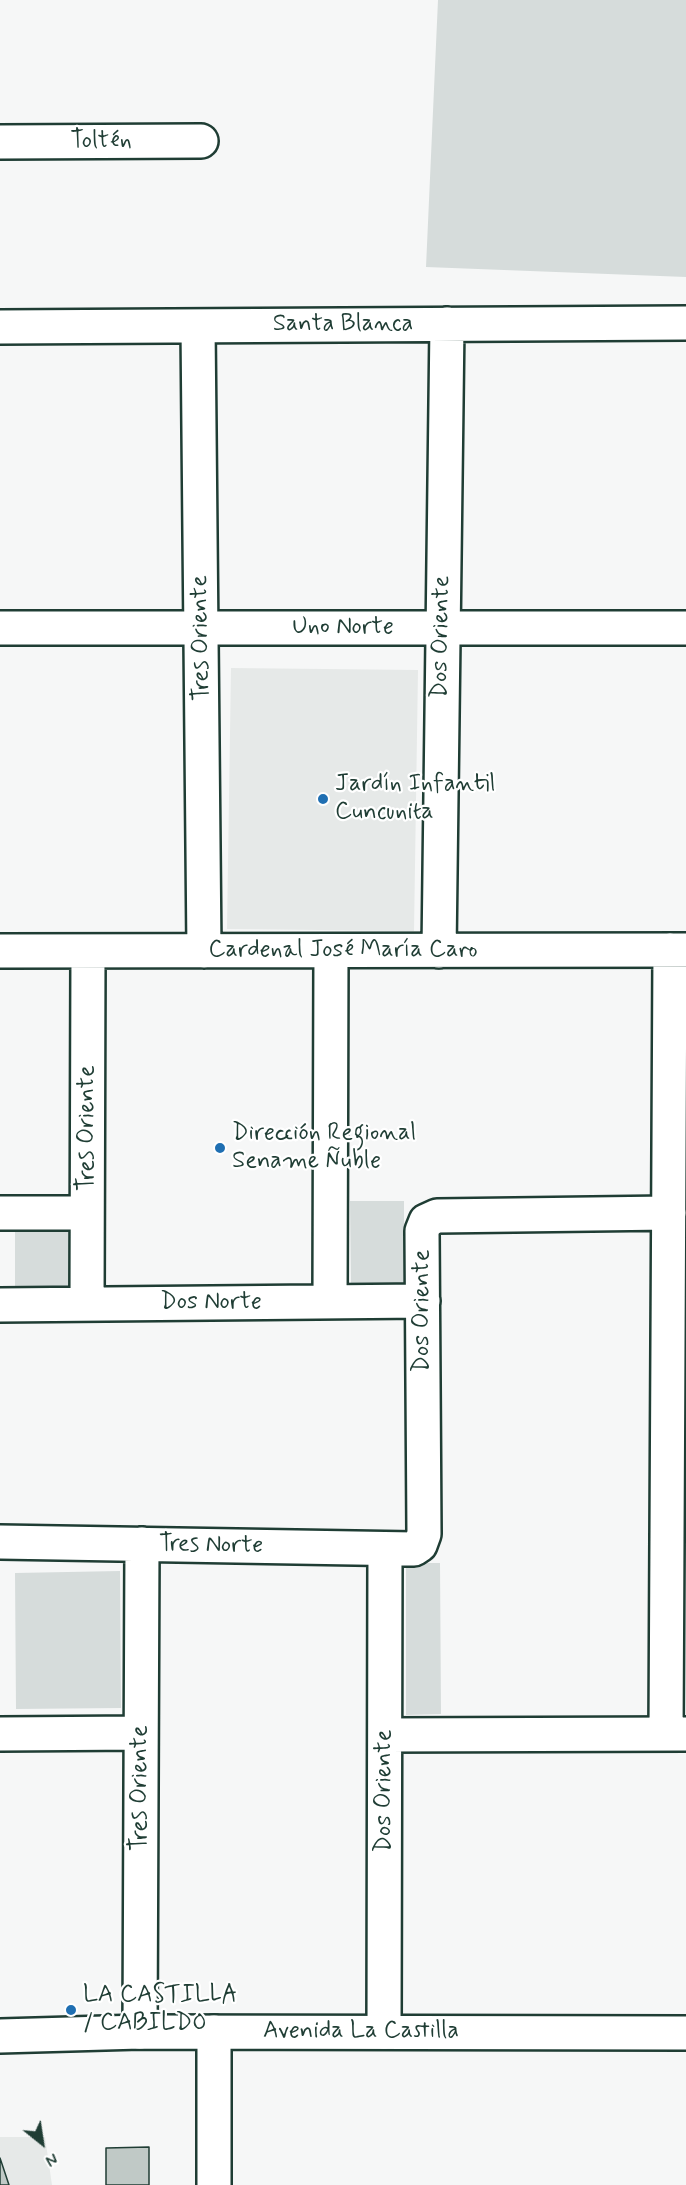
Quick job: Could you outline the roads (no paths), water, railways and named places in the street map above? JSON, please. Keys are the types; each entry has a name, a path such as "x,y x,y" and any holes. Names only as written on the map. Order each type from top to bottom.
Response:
{"street":[{"name":"Toltén","path":"0,142 201,141"},
{"name":"Santa Blanca","path":"0,327 686,323"},
{"name":"Dos Oriente","path":"439,951 441,628 447,324"},
{"name":"Tres Oriente","path":"198,326 203,628 204,951"},
{"name":"Uno Norte","path":"0,628 686,628"},
{"name":"Cardenal José María Caro","path":"0,951 678,950"},
{"path":"385,1735 676,1734 677,1403 669,1213 678,950"},
{"name":"Tres Oriente","path":"87,1304 88,951"},
{"path":"330,1302 331,951"},
{"path":"0,1213 87,1213"},
{"name":"Dos Oriente","path":"420,1545 424,1534 422,1231 426,1221 437,1216 669,1213"},
{"name":"Dos Norte","path":"0,1305 423,1301"},
{"name":"Tres Norte","path":"0,1542 408,1550 420,1545"},
{"name":"Tres Oriente","path":"140,2032 142,1545"},
{"name":"Dos Oriente","path":"384,2032 385,1549"},
{"path":"0,1734 141,1733"},
{"name":"Avenida La Castilla","path":"0,2036 140,2032 686,2032"},
{"path":"214,2032 214,2185"}],"place":[{"name":"Jardín Infantil Cuncunita","path":"323,799"},
{"name":"Dirección Regional Sename Ñuble","path":"220,1148"},
{"name":"LA CASTILLA / CABILDO","path":"71,2010"}]}
